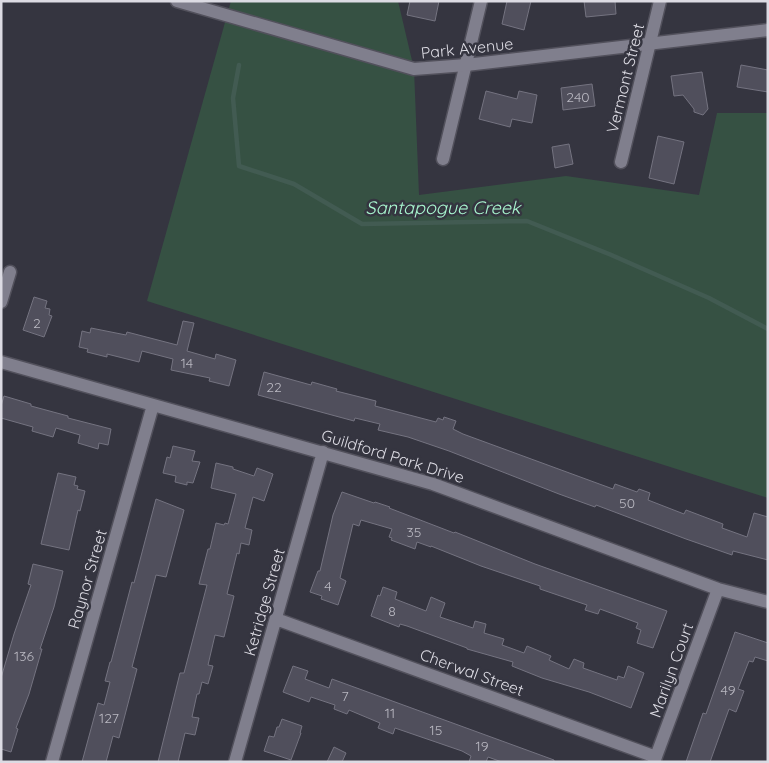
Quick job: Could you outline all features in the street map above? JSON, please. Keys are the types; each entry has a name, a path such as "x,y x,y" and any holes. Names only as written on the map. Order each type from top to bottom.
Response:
{"street":[{"name":"Park Avenue","path":"177,1 414,69 466,65 768,30"},
{"path":"442,159 481,1"},
{"name":"Vermont Street","path":"621,162 660,1"},
{"path":"1,302 10,272"},
{"name":"Guildford Park Drive","path":"1,362 433,484 718,589 768,602"},
{"name":"Raynor Street","path":"52,762 152,405"},
{"name":"Ketridge Street","path":"235,762 323,452"},
{"name":"Marilyn Court","path":"655,759 718,589"},
{"name":"Cherwal Street","path":"276,619 655,759"}],"green space":[{"path":"231,1 398,1 414,69 419,195 566,176 699,195 717,113 768,113 768,498 147,301"}],"building":[{"path":"410,1 439,1 435,21 407,15"},
{"path":"507,1 531,1 524,30 502,24"},
{"path":"584,1 615,1 616,14 586,17"},
{"path":"741,65 768,70 768,92 737,87"},
{"path":"702,72 708,109 703,115 694,112 694,109 683,95 674,96 671,76"},
{"path":"592,84 595,106 563,110 561,88"},
{"path":"486,91 517,99 519,91 537,95 532,123 512,119 510,127 479,119"},
{"path":"658,136 684,142 674,184 649,178"},
{"path":"569,144 573,164 555,168 552,147"},
{"path":"34,297 47,301 45,308 50,309 49,315 52,316 44,337 23,330"},
{"path":"183,321 194,323 187,351 215,359 216,354 236,360 229,386 209,381 210,378 171,370 173,359 142,351 139,362 107,354 107,357 87,352 88,349 79,347 82,331 90,333 91,328 126,335 127,332 177,345"},
{"path":"264,372 311,385 312,382 337,389 336,391 376,401 375,406 436,422 438,418 443,420 444,417 456,421 453,429 463,434 613,489 615,484 637,492 639,489 650,493 648,500 684,514 686,510 723,524 722,528 747,537 754,513 768,517 768,560 733,551 732,555 686,539 596,505 595,507 559,494 449,451 408,437 378,430 380,424 355,418 354,421 258,395"},
{"path":"4,396 68,416 68,418 111,429 108,445 99,443 98,449 78,443 80,435 56,428 53,437 32,431 33,427 1,418 1,406"},
{"path":"173,446 195,451 192,461 200,462 193,483 187,482 187,485 175,482 176,476 163,473 167,457 170,458"},
{"path":"216,463 233,467 233,469 254,476 257,468 273,474 264,501 253,497 245,528 252,530 249,545 241,543 239,554 237,553 227,594 234,596 224,637 215,635 208,665 213,666 208,684 202,682 199,694 197,694 192,717 199,718 195,735 185,733 178,762 158,762 180,673 184,673 207,585 199,584 208,549 210,549 216,523 228,524 236,494 211,488"},
{"path":"58,473 76,477 74,485 78,486 77,489 85,491 80,511 78,510 69,550 41,544"},
{"path":"342,492 390,507 535,564 667,611 653,648 637,643 641,630 636,628 638,623 600,609 598,614 585,610 587,605 540,589 540,586 481,566 431,546 417,542 415,549 391,540 392,538 389,537 392,529 361,520 359,526 353,524 340,578 346,581 338,605 321,599 322,596 310,592 318,571 320,571 333,515"},
{"path":"156,499 184,510 166,577 156,575 132,667 137,669 119,738 113,736 106,762 82,762 98,703 104,705 110,682 105,681"},
{"path":"33,564 63,571 29,694 16,728 18,729 11,752 1,749 1,678 31,585 28,584"},
{"path":"383,587 397,592 395,599 426,611 431,597 445,603 440,617 473,628 475,621 486,624 484,633 504,639 502,645 524,653 527,646 551,656 549,660 569,669 574,659 584,663 583,668 617,680 618,676 624,678 628,666 644,673 631,708 589,692 542,678 512,666 513,662 467,649 407,626 400,624 399,627 371,616 378,595 380,596"},
{"path":"735,632 768,643 768,661 755,657 753,662 749,661 738,689 744,691 736,712 729,709 710,762 686,762 703,713 706,714"},
{"path":"293,666 308,671 305,679 329,688 332,679 554,760 554,762 502,762 488,757 486,762 469,762 471,756 462,751 395,728 393,734 378,728 380,723 349,710 347,714 334,709 335,705 311,697 309,702 283,692"},
{"path":"282,719 302,726 291,760 264,751 269,736 274,737"},
{"path":"334,747 346,753 342,762 327,762"}],"waterway":[{"name":"Santapogue Creek","path":"239,65 233,98 239,166 294,184 362,224 527,221 609,254 709,298 768,329"}]}
